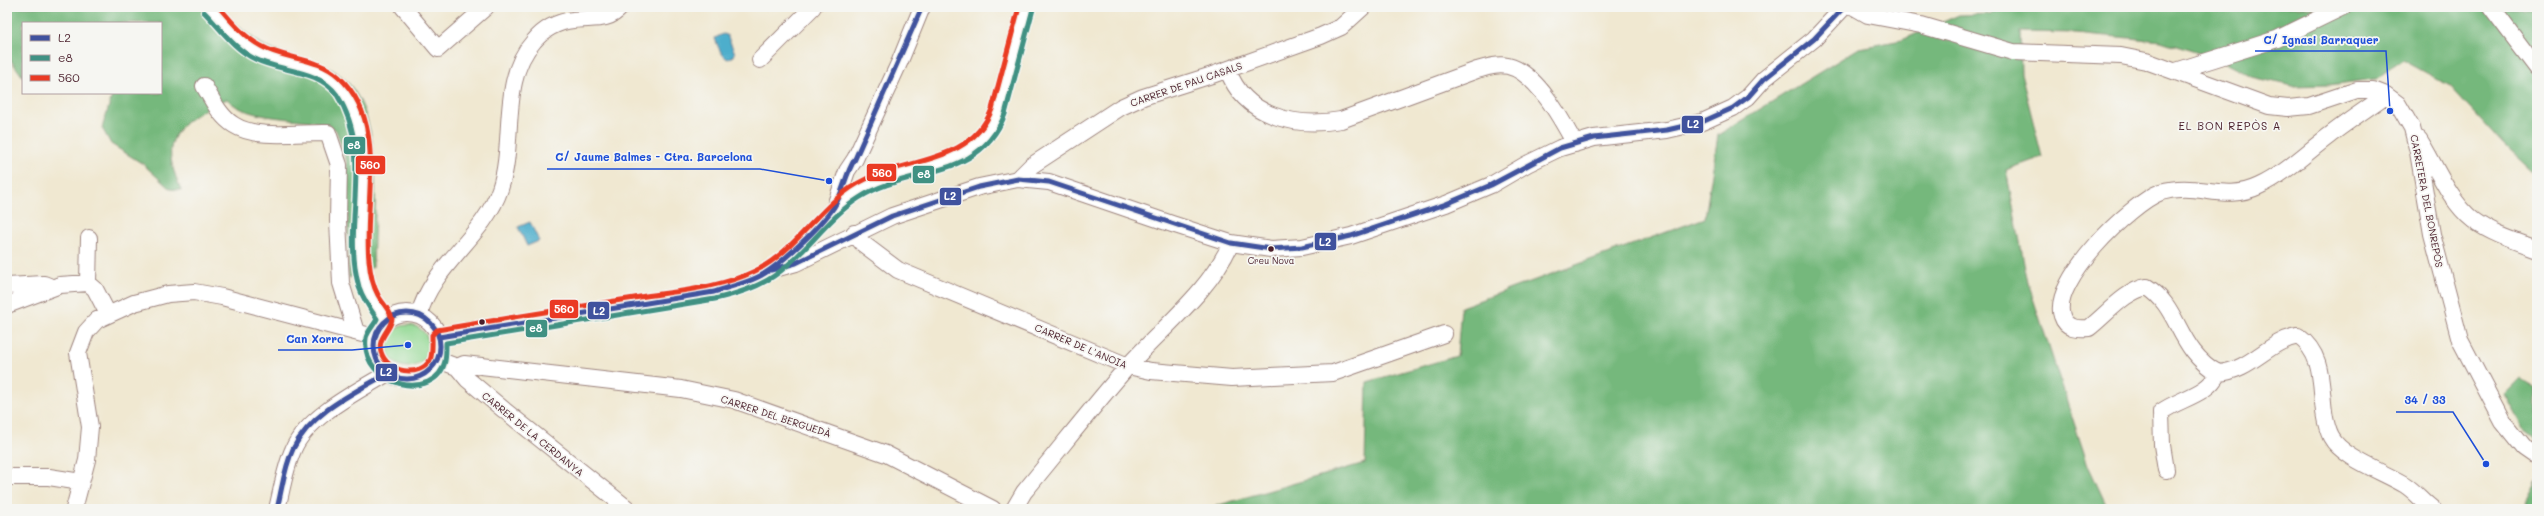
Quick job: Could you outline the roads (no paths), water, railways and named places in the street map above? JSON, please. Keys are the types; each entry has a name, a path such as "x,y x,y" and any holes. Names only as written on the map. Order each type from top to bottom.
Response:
{"street":[{"path":"209,7 257,52 305,67 330,78 351,104 359,124 365,160 362,254 366,285 385,319"},
{"path":"403,7 438,49 486,7"},
{"path":"419,315 428,290 486,214 500,189 508,144 514,78 519,61 542,32 551,26 573,20 605,18 621,7"},
{"path":"760,60 813,7"},
{"path":"835,206 847,170 855,160 922,7"},
{"path":"771,270 835,206 872,183 948,163 966,152 981,139 992,125 1001,100 1026,7"},
{"name":"CARRER DE PAU CASALS","path":"1018,179 1031,166 1122,107 1143,97 1228,70 1321,36 1341,27 1363,7"},
{"path":"438,336 714,292 750,281 771,270 796,263 854,233 938,199 1002,181 1018,179 1049,182 1114,206 1231,242 1272,249 1287,249 1384,226 1491,185 1526,164 1594,138 1674,128 1702,122 1733,108 1748,97 1764,79 1814,39 1844,7"},
{"name":"CARRETERA DEL BONREPÒS","path":"1854,7 1868,15 1921,24 2013,52 2120,56 2176,71 2269,106 2288,108 2309,106 2357,90 2373,90 2386,95 2398,104 2412,128 2432,234 2460,340 2503,422 2524,448 2537,457"},
{"path":"2176,71 2277,39 2344,7"},
{"path":"2491,7 2537,68"},
{"path":"1228,70 1238,91 1247,102 1264,111 1294,121 1326,123 1341,120 1478,70 1496,65 1507,66 1527,75 1562,120 1575,144"},
{"path":"204,86 218,109 233,125 254,134 328,133 339,165 338,221 341,283 356,332"},
{"path":"2386,95 2282,172 2260,186 2232,195 2180,188 2161,192 2139,204 2119,221 2088,254 2062,296 2060,311 2064,321 2070,327 2089,328 2129,295 2140,288 2147,287 2162,299 2198,359 2218,373 2244,367 2284,338 2298,336 2309,344 2315,355 2320,370 2325,421 2332,439 2364,464 2407,486 2433,509"},
{"path":"2412,128 2462,208 2473,219 2510,239 2537,249"},
{"path":"855,160 861,176 872,183"},
{"name":"CARRER DE L'ANOIA","path":"854,233 862,244 898,270 1128,366 1151,371 1232,378 1333,373 1444,334"},
{"path":"88,283 89,238"},
{"path":"1014,509 1024,492 1128,366 1209,280 1226,256 1231,242"},
{"path":"7,305 60,285 88,283 95,289 108,314"},
{"path":"7,286 44,284 53,288"},
{"path":"74,509 87,460 90,427 78,353 90,327 108,314 134,303 168,294 194,292 222,296 374,337"},
{"path":"401,312 419,315 428,320 438,336 440,349 438,360 425,375 416,378 405,379 388,373 376,358 374,337 378,327 385,319 401,312"},
{"name":"CARRER DE LA CERDANYA","path":"438,360 466,371 569,463 628,509"},
{"name":"CARRER DEL BERGUEDÀ","path":"466,371 682,389 734,400 886,454 993,509"},
{"path":"277,509 286,471 299,439 327,412 388,373"},
{"path":"2166,470 2162,445 2161,412 2205,388 2215,381 2218,373"},
{"path":"7,478 49,477 81,482"}],"water":[{"path":"723,34 727,35 735,53 734,56 728,59 718,47 715,38"},
{"path":"530,222 539,241 527,246 518,227"}],"place":[{"name":"C/ Ignasi Barraquer","path":"2390,111"},
{"name":"C/ Jaume Balmes - Ctra. Barcelona","path":"829,181"},
{"name":"Creu Nova","path":"1271,249"},
{"name":"Can Xorra","path":"408,345"},
{"name":"34 / 33","path":"2486,464"}],"district":[{"name":"EL BON REPÒS A","path":"2230,126"}]}
